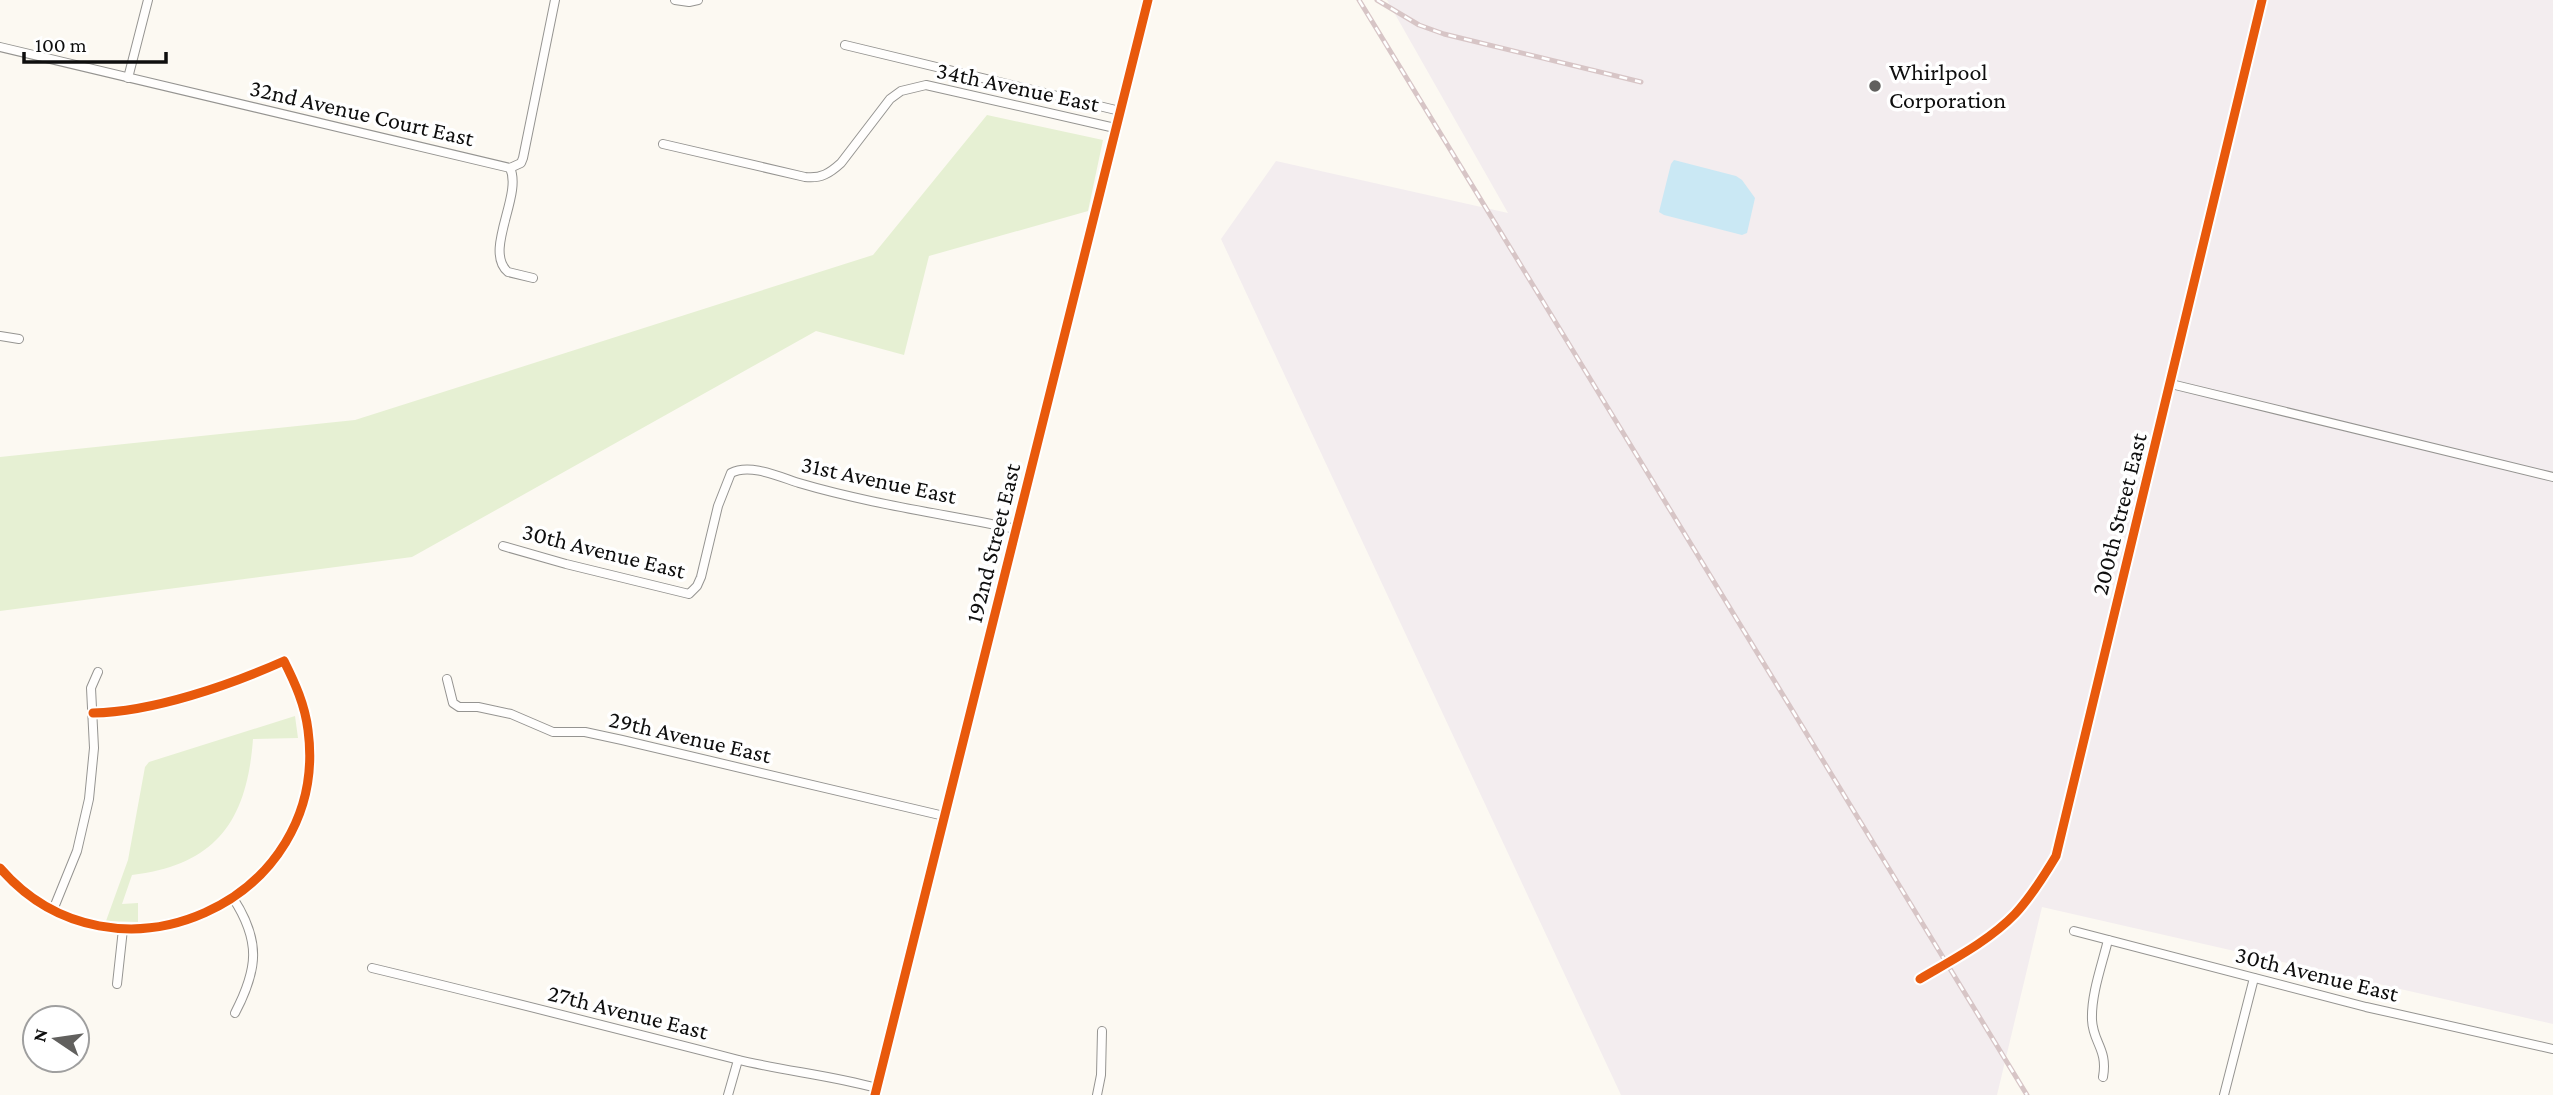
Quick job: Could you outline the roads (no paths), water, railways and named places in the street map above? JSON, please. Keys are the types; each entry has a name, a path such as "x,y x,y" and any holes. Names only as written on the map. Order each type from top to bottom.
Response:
{"street":[{"path":"128,78 148,0"},
{"path":"533,278 508,272 502,262 502,237 513,180 510,168 521,163 523,158 555,0"},
{"path":"675,0 698,0"},
{"name":"192nd Street East","path":"875,1092 1148,0"},
{"name":"200th Street East","path":"1920,979 1975,945 2014,915 2038,886 2056,856 2262,0"},
{"path":"845,44 1120,111"},
{"name":"32nd Avenue Court East","path":"0,47 510,168"},
{"name":"34th Avenue East","path":"663,144 805,177 820,177 832,172 841,163 890,99 907,88 926,85 1115,128"},
{"path":"0,337 19,339"},
{"path":"2171,384 2553,477"},
{"name":"31st Avenue East","path":"734,470 750,470 833,493 1016,529"},
{"name":"30th Avenue East","path":"503,546 579,568 689,594 701,577 723,488 734,470"},
{"path":"0,868 3,879 53,910 91,924 123,929 150,929 178,924 209,912 233,898 260,876 283,847 304,796 310,756 301,699 284,661 155,705 133,710 93,713"},
{"path":"53,910 65,885 84,824 92,772 91,688 98,672"},
{"name":"29th Avenue East","path":"447,679 453,703 459,707 478,707 511,714 552,732 585,732 622,740 944,817"},
{"path":"233,898 248,925 254,951 251,978 235,1013"},
{"path":"117,984 123,929"},
{"name":"30th Avenue East","path":"2074,931 2366,1007 2553,1049"},
{"path":"2103,1077 2105,1055 2092,1021 2093,1004 2108,940"},
{"name":"27th Avenue East","path":"372,968 738,1060 804,1074 837,1077 875,1092"},
{"path":"2224,1095 2253,978"},
{"path":"1097,1095 1101,1075 1102,1031"},
{"path":"728,1095 738,1060"}],"water":[{"path":"1674,160 1736,176 1742,180 1755,198 1747,233 1742,235 1659,212"}],"railway":[{"path":"1359,0 2027,1095"},
{"path":"1377,0 1419,25 1444,34 1641,82"}],"place":[{"name":"Whirlpool Corporation","path":"1875,86"}]}
